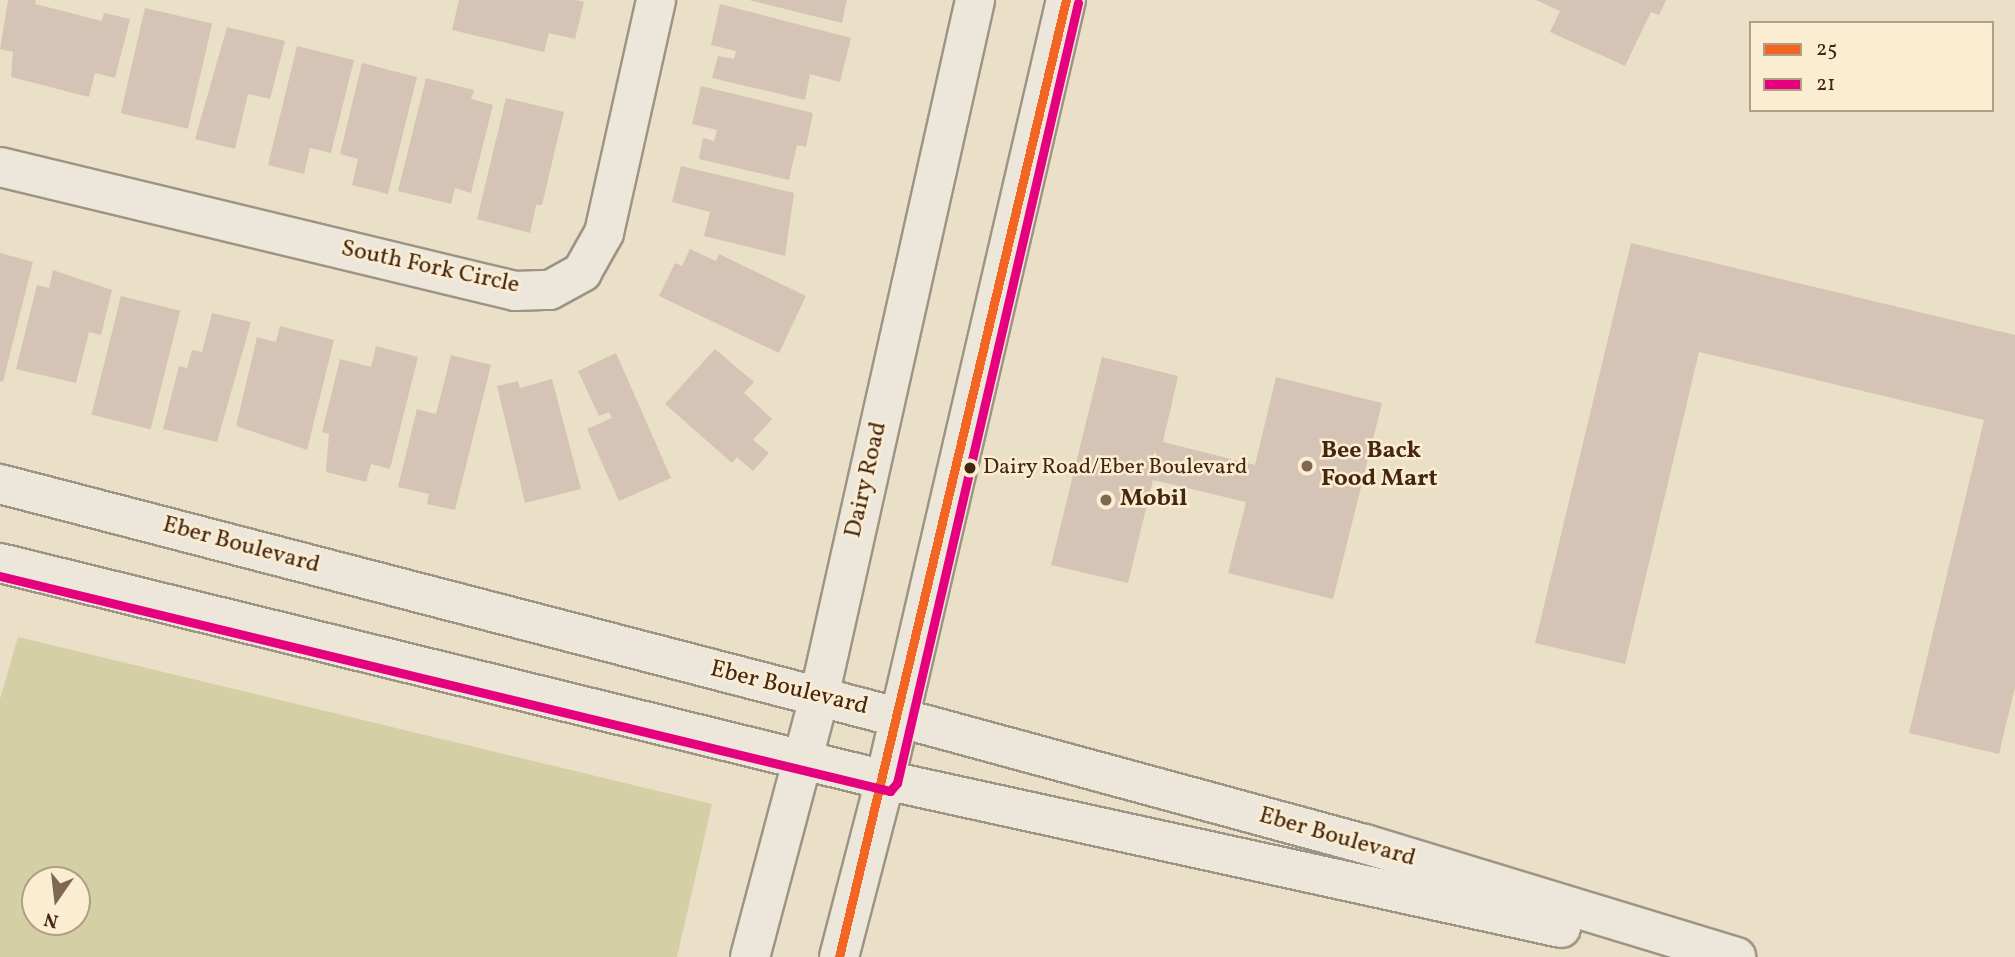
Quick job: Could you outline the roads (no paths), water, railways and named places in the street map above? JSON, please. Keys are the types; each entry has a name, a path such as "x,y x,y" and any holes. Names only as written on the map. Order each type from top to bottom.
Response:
{"street":[{"name":"South Fork Circle","path":"0,167 515,291 550,290 582,272 604,233 656,0"},
{"name":"Dairy Road","path":"750,957 819,697 975,0"},
{"path":"839,957 886,780 897,717 1066,0"},
{"name":"Eber Boulevard","path":"0,484 897,717 1364,844 1736,957"},
{"name":"Eber Boulevard","path":"0,563 801,757 886,780 1685,957"}],"place":[{"name":"Bee Back Food Mart","path":"1307,466"},
{"name":"Dairy Road/Eber Boulevard","path":"970,468"},
{"name":"Mobil","path":"1106,500"}]}
